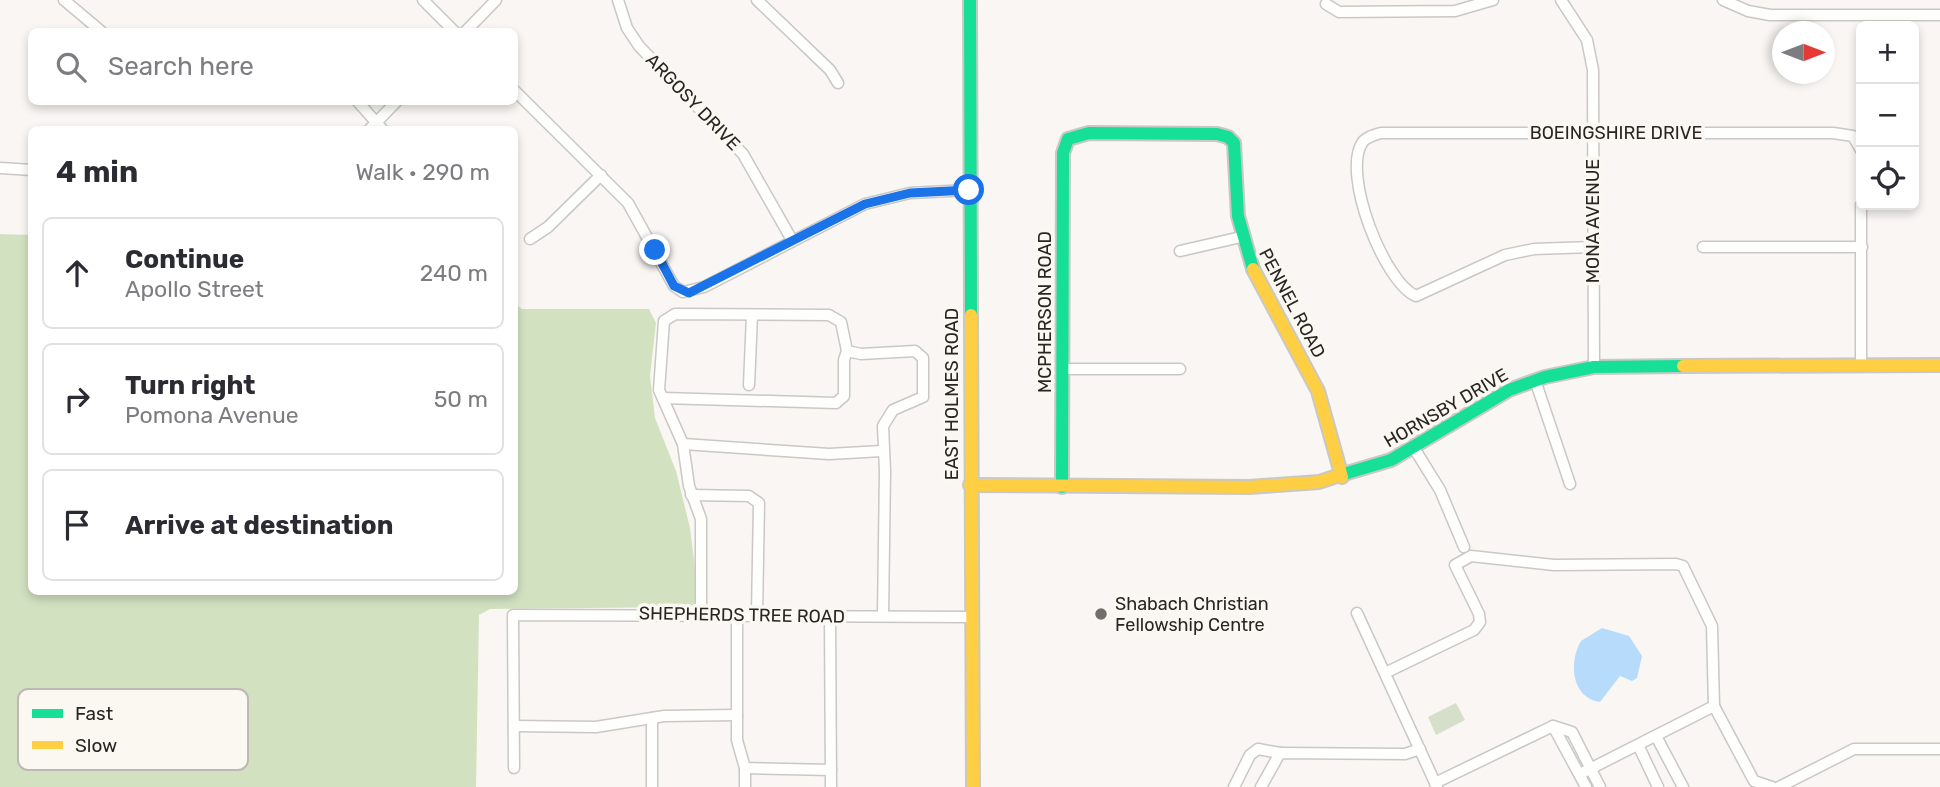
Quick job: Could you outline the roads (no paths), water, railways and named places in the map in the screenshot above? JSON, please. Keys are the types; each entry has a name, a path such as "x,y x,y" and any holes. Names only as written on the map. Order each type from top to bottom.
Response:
{"street":[{"path":"64,0 97,28"},
{"path":"423,0 451,28"},
{"path":"469,28 495,0"},
{"name":"ARGOSY DRIVE","path":"618,0 628,30 639,46 727,135 748,161 792,240"},
{"path":"757,0 830,70 838,83"},
{"path":"769,9 779,0"},
{"name":"EAST HOLMES ROAD","path":"970,0 972,787"},
{"path":"1326,4 1339,12 1403,6 1455,11 1493,0"},
{"name":"MONA AVENUE","path":"1561,0 1583,31 1592,59 1594,367"},
{"path":"1723,0 1748,11 1770,15 1940,15"},
{"path":"518,94 601,175 635,214 674,286 683,292 704,287 855,208 881,198 910,193 969,190"},
{"path":"361,105 380,125 394,105"},
{"name":"PENNEL ROAD","path":"1068,139 1090,133 1191,133 1228,137 1236,153 1241,237 1254,275 1318,391 1342,477"},
{"name":"BOEINGSHIRE DRIVE","path":"1593,247 1525,250 1487,262 1426,294 1416,296 1409,293 1402,288 1388,265 1363,208 1358,155 1364,140 1381,133 1844,134 1856,138 1860,147"},
{"name":"MCPHERSON ROAD","path":"1062,486 1063,153 1068,139"},
{"path":"0,168 28,170"},
{"path":"530,239 548,227 601,175"},
{"path":"1861,210 1861,365"},
{"path":"1180,251 1241,237"},
{"path":"1703,247 1862,247"},
{"path":"663,398 836,403 844,396 844,360 847,351 841,322 834,316 675,314 664,321 659,372 663,398 683,444 691,495 702,526 701,614"},
{"path":"749,385 752,315"},
{"path":"847,351 861,354 915,351 923,358 923,397 887,415 883,426 883,617"},
{"name":"HORNSBY DRIVE","path":"970,485 1278,486 1342,477 1391,460 1414,448 1497,395 1535,380 1594,367 1940,365"},
{"path":"1063,369 1180,369"},
{"path":"1535,380 1570,484"},
{"path":"683,444 829,454 882,451"},
{"path":"1414,448 1440,490 1464,547"},
{"path":"691,495 749,496 759,503 757,614"},
{"path":"1385,673 1474,630 1480,621 1479,614 1455,565 1471,556 1554,565 1684,566 1712,626 1714,706 1754,781 1772,787"},
{"path":"1357,613 1436,785 1553,726 1573,732 1600,787"},
{"path":"737,614 737,748 745,768 745,787"},
{"name":"SHEPHERDS TREE ROAD","path":"514,726 513,615 971,617"},
{"path":"830,616 831,787"},
{"path":"1580,774 1592,771 1714,706"},
{"path":"514,768 514,726 596,727 652,718 737,715"},
{"path":"652,718 652,787"},
{"path":"1553,726 1587,787"},
{"path":"1657,738 1683,787"},
{"path":"1639,747 1658,787"},
{"path":"1234,787 1250,755 1258,749 1280,753 1405,754 1420,749"},
{"path":"1779,787 1854,750 1940,749"},
{"path":"1261,787 1280,753"},
{"path":"745,768 831,770"},
{"path":"1592,771 1594,787"}],"water":[{"path":"1602,628 1629,636 1642,656 1637,678 1632,681 1620,676 1600,702 1583,694 1578,687 1574,669 1581,641"}],"place":[{"name":"Shabach Christian Fellowship Centre","path":"1101,614"}]}
